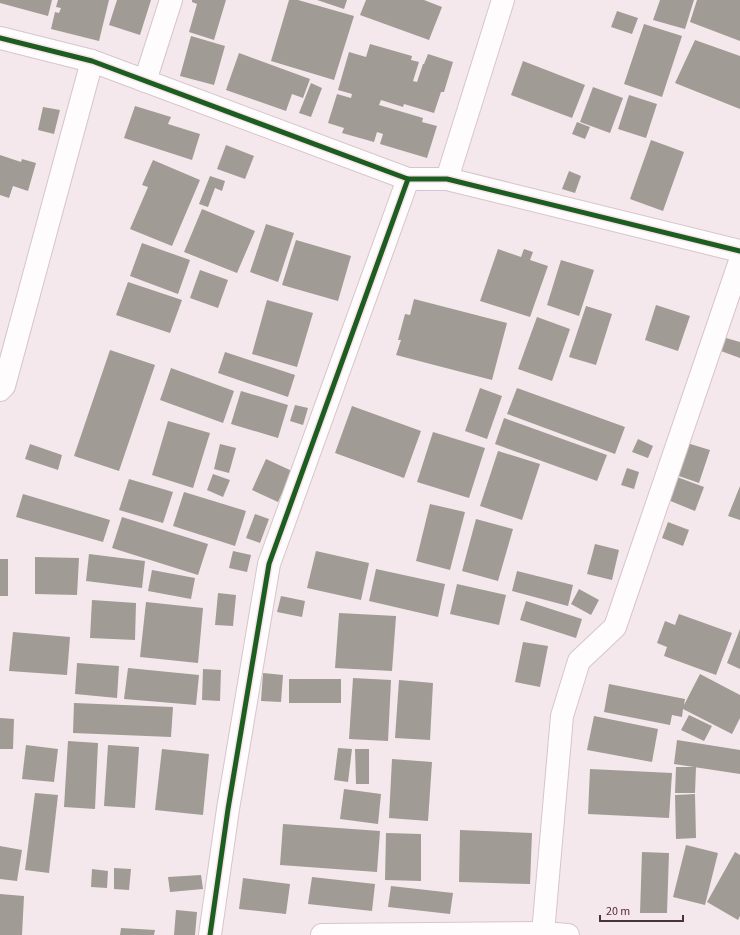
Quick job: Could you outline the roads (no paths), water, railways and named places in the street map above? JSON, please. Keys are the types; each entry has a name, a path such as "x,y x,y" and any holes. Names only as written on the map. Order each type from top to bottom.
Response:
{"street":[{"path":"145,81 171,0"},
{"path":"447,179 503,0"},
{"path":"0,38 92,61 408,179 447,179 740,252"},
{"path":"0,390 4,386 92,61"},
{"path":"210,935 228,810 269,564 408,179"},
{"path":"543,933 562,716 579,661 615,627 740,261"},
{"path":"322,935 543,933 568,935"}]}
